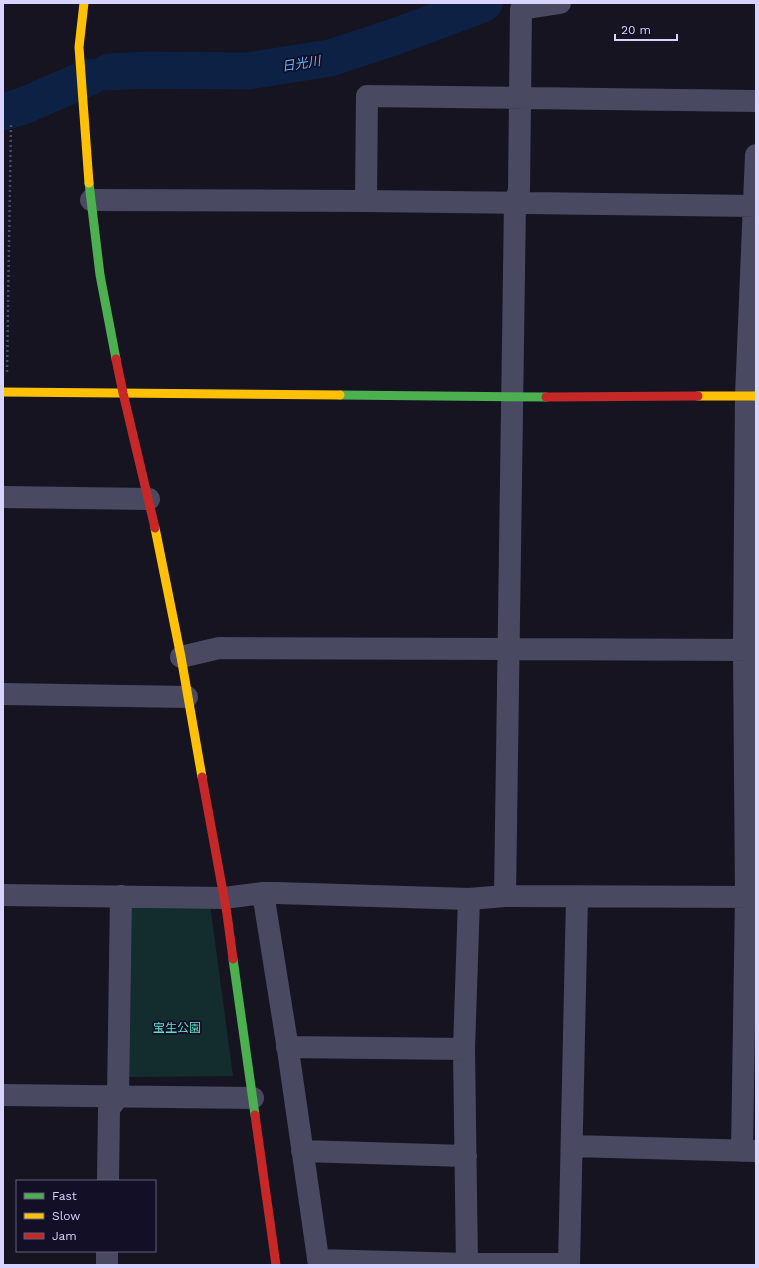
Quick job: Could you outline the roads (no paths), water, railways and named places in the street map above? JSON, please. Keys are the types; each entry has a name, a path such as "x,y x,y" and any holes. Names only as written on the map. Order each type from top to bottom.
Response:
{"street":[{"path":"84,3 79,47 91,200 100,275 123,393 149,499 181,657 227,914 276,1265"},
{"path":"506,896 515,203 519,190 521,9 560,3"},
{"path":"366,201 367,96 756,101"},
{"path":"572,1146 749,1151 751,897 751,396 756,155"},
{"path":"91,200 366,201 755,206"},
{"path":"5,392 513,397 751,396"},
{"path":"3,497 149,499"},
{"path":"181,657 219,648 750,650"},
{"path":"3,694 187,697"},
{"path":"3,895 224,898 263,893 469,899 506,896 751,897"},
{"path":"263,893 288,1047 319,1263 569,1264 577,897"},
{"path":"108,1180 109,1109 118,1097 121,896"},
{"path":"467,1264 464,1048 469,899"},
{"path":"288,1047 464,1048"},
{"path":"3,1096 253,1098"},
{"path":"302,1151 466,1156"},
{"path":"107,1252 107,1265"}],"waterway":[{"name":"日光川","path":"109,72 147,70 248,71 330,58 394,37 484,3"},
{"name":"日光川","path":"3,112 23,106 90,77"}],"park label":[{"name":"宝生公園","path":"177,1028"}]}
